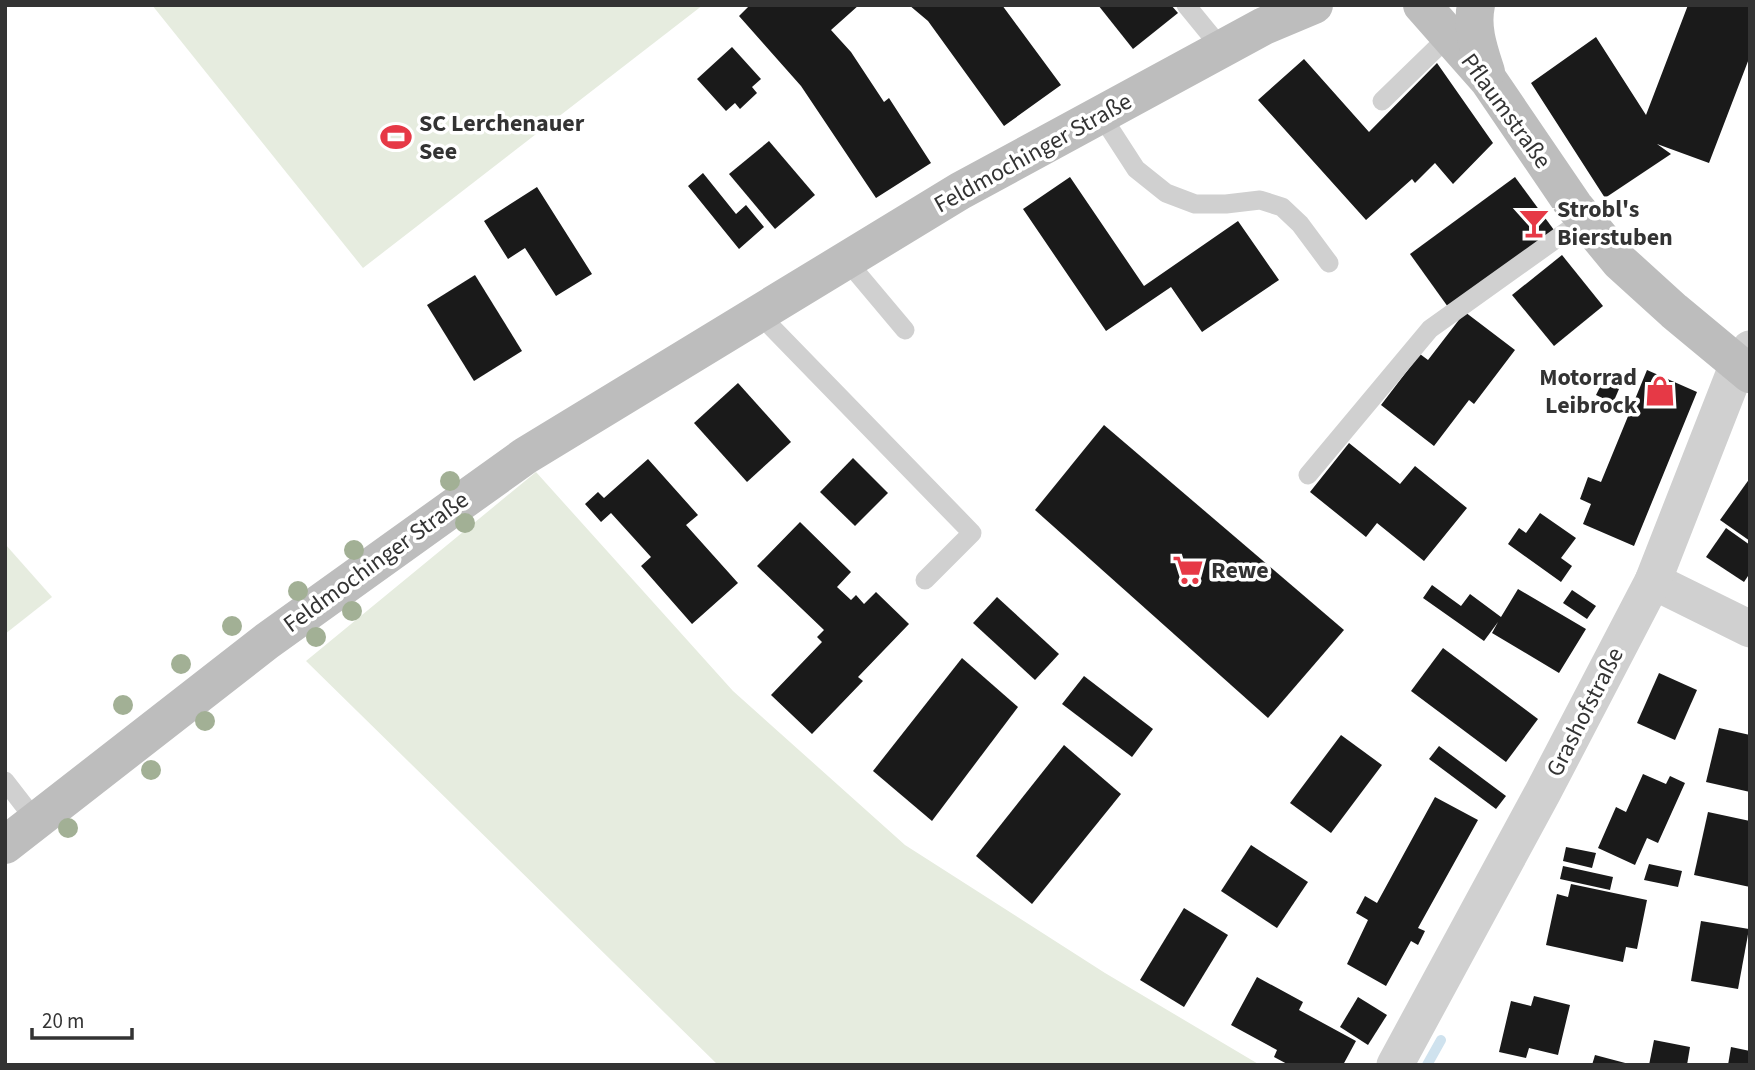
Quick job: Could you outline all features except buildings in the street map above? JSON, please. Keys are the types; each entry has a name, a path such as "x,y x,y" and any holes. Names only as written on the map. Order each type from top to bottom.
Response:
{"main road":[{"name":"Feldmochinger Straße","path":"18,835 267,641 525,456 960,191 1264,26 1314,5"},
{"name":"Pflaumstraße","path":"1422,5 1489,81 1584,219 1620,262 1746,363"},
{"path":"1476,5 1473,18 1478,48 1489,81"}],"street":[{"name":"Grashofstraße","path":"1395,1065 1544,792 1653,581 1746,363"},
{"path":"1653,581 1750,629"}],"lane":[{"path":"1186,5 1222,49"},
{"path":"1382,102 1450,35"},
{"path":"1101,115 1136,169 1166,193 1195,204 1260,200 1282,207 1300,224 1329,263"},
{"path":"1308,475 1430,329 1584,219"},
{"path":"847,261 905,330"},
{"path":"760,315 972,533 925,580"},
{"path":"5,781 18,835"}],"shaded area":[{"name":"SC Lerchenauer See","path":"152,5 703,5 363,268"},
{"path":"536,472 733,691 905,845 1105,973 1260,1065 718,1065 306,661"},
{"path":"5,544 52,597 5,634"}],"waterway":[{"path":"1427,1065 1441,1040"}],"place":[{"name":"SC Lerchenauer See","path":"396,137"},
{"name":"Strobl's Bierstuben","path":"1534,223"},
{"name":"Motorrad Leibrock","path":"1660,391"},
{"name":"Rewe","path":"1188,570"}]}
